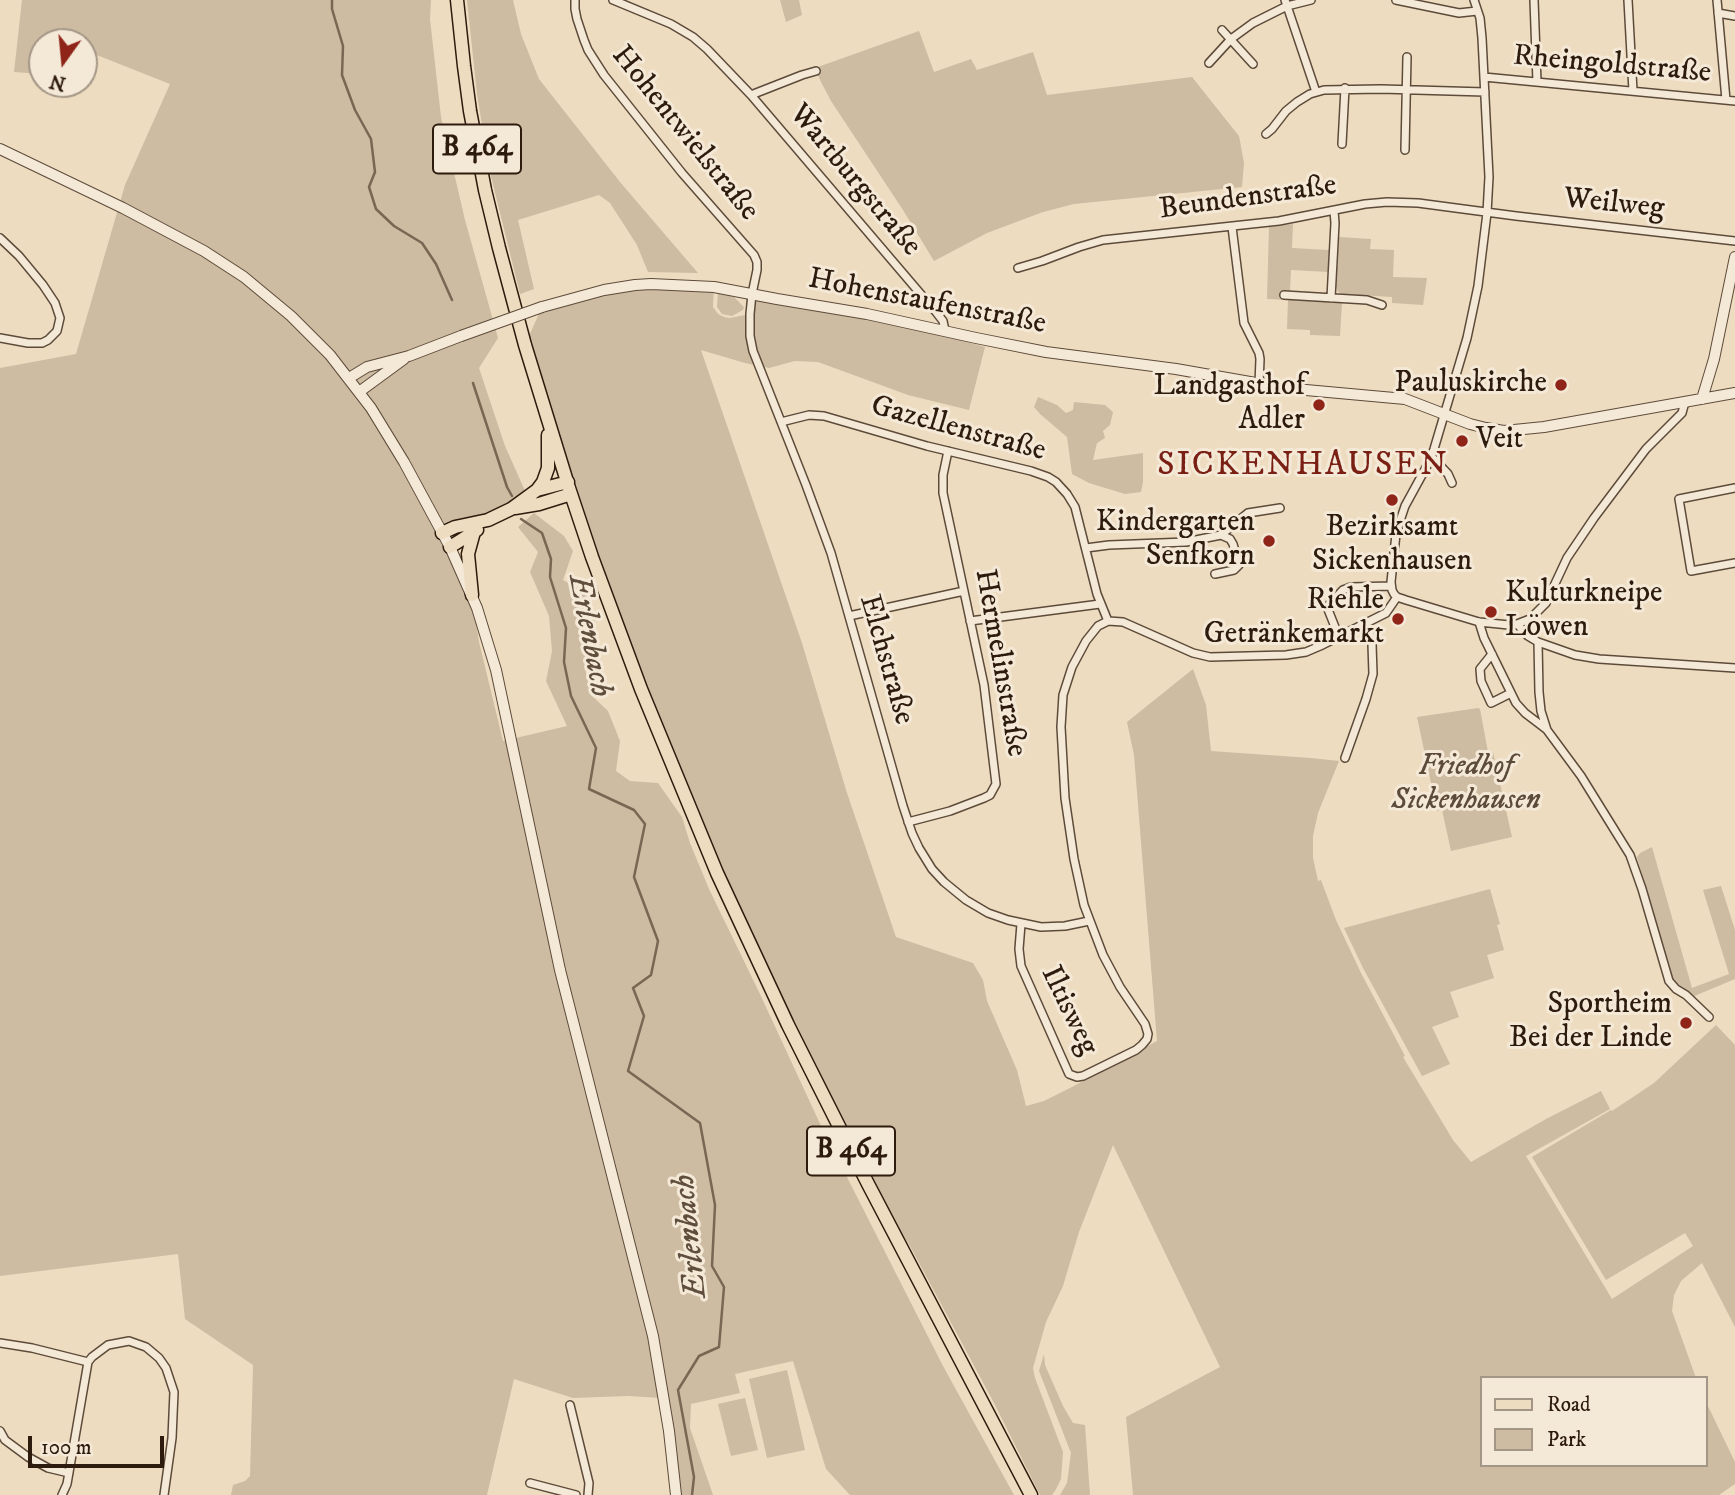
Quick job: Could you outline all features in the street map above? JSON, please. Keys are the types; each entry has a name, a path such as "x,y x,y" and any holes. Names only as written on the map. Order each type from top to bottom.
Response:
{"main road":[{"name":"B 464","path":"457,0 467,89 485,190 511,294 569,488 641,689 739,921 840,1129 1029,1491"},
{"path":"538,497 548,468 547,417"},
{"path":"442,533 455,527 488,520 538,497 569,488"},
{"path":"450,547 488,520"},
{"path":"472,595 468,554 474,532"}],"street":[{"name":"Hohentwielstraße","path":"575,0 577,19 584,40 604,75 682,173 754,255 757,270 752,294"},
{"name":"Wartburgstraße","path":"613,0 671,24 693,37 751,95 936,312 943,321 945,331"},
{"path":"1209,63 1231,39 1263,17 1286,3 1311,0"},
{"path":"1396,0 1459,13 1477,11"},
{"path":"1474,0 1482,38 1488,165 1487,213 1475,304 1461,359 1432,457 1405,506 1396,534 1391,586 1397,597 1479,622 1520,623 1530,619 1545,603 1567,558 1594,518 1646,449 1682,413 1685,402"},
{"path":"1534,0 1537,82"},
{"path":"1628,0 1633,91"},
{"path":"1717,0 1726,100"},
{"path":"1286,3 1316,92"},
{"path":"1718,13 1735,16"},
{"path":"1222,30 1253,64"},
{"path":"1405,150 1407,57"},
{"name":"Wartburgstraße","path":"751,95 816,71"},
{"name":"Rheingoldstraße","path":"1484,77 1735,101"},
{"path":"1266,134 1291,106 1304,97 1332,88 1485,92"},
{"path":"1342,144 1345,88"},
{"path":"0,149 167,231 217,259 263,292 312,335 359,392 393,445 450,547 472,595 496,670 563,982 648,1311 659,1368 676,1495"},
{"name":"Beundenstraße","path":"1018,268 1103,240 1232,227 1365,204 1398,202 1487,213"},
{"path":"1331,298 1334,211"},
{"name":"Weilweg","path":"1487,213 1735,241"},
{"path":"1232,227 1244,323 1259,353 1259,384"},
{"path":"0,238 43,285 55,303 60,325 48,340 42,343 0,338"},
{"path":"1702,399 1717,349 1735,257"},
{"name":"Hohenstaufenstraße","path":"349,378 367,367 409,356 542,307 604,290 651,284 714,287 867,314 1046,352 1176,369 1259,384 1405,399 1486,428 1521,430 1735,393"},
{"name":"Elchstraße","path":"752,294 751,343 829,547 908,822 919,848 944,882 978,908 998,917 1021,924 1052,927 1075,925 1089,920"},
{"path":"1284,295 1367,300 1382,306"},
{"name":"Hohenstaufenstraße","path":"359,392 409,356"},
{"name":"Gazellenstraße","path":"782,422 809,415 824,416 948,451 1040,473 1056,482 1075,508 1100,604 1108,621"},
{"name":"Hermelinstraße","path":"908,822 984,799 990,795 996,784 984,685 943,492 948,451"},
{"path":"1432,457 1448,474 1452,483"},
{"path":"1735,488 1679,499 1691,571 1735,563"},
{"path":"1086,548 1179,542 1221,535 1248,513 1280,508"},
{"path":"1215,574 1234,570 1239,565 1230,539 1221,535"},
{"path":"1339,636 1326,607 1343,590 1349,587 1391,586"},
{"path":"849,616 964,591"},
{"path":"1089,920 1069,828 1063,777 1061,717 1063,695 1072,667 1094,629 1108,621 1123,622 1194,653 1216,658 1299,654 1386,612 1397,597"},
{"path":"970,621 1100,604"},
{"path":"1479,622 1480,630 1520,708 1547,730 1581,776 1630,855 1669,981 1709,1017"},
{"path":"1345,758 1373,674 1372,644 1365,623"},
{"path":"1520,623 1528,636 1538,642 1586,657 1735,668"},
{"path":"1538,642 1539,692 1547,730"},
{"path":"1492,654 1480,669 1481,681 1491,703 1511,693"},
{"name":"Iltisweg","path":"1021,924 1021,966 1069,1074 1077,1077 1136,1050 1147,1039 1145,1024 1102,955 1089,920"},
{"path":"62,1495 67,1484 88,1362 108,1345 129,1341 146,1346 152,1351 166,1368 174,1392 170,1458 164,1495"},
{"path":"0,1343 88,1362"},
{"path":"570,1405 589,1483 588,1495"},
{"path":"0,1432 5,1440 28,1457 48,1468 69,1473"},
{"path":"530,1483 546,1492 576,1495"}],"green space":[{"path":"22,0 431,0 430,19 441,117 465,220 498,338 479,368 505,446 530,502 443,533 472,595 479,642 503,741 567,726 546,681 552,651 549,616 530,572 538,552 518,527 534,513 564,536 573,551 563,580 585,593 595,621 585,669 591,695 608,711 620,741 616,771 630,781 658,783 682,817 709,889 822,1128 943,1366 1014,1495 850,1495 826,1469 793,1361 735,1374 740,1393 691,1404 690,1428 713,1495 680,1495 662,1398 573,1398 514,1379 487,1495 231,1495 233,1485 250,1476 253,1365 185,1319 178,1254 0,1276 0,368 76,354 125,185 170,84 98,56 98,28 28,28 28,73 14,72","holes":["532,827 595,1092 567,1006 524,829"]},
{"path":"467,0 513,0 521,34 539,79 620,182 698,273 648,272 637,245 610,203 599,195 518,220 534,289 520,294 489,168 477,94"},
{"path":"780,0 799,0 802,15 786,22"},
{"path":"919,31 934,72 971,59 977,70 1033,52 1047,95 1192,77 1239,136 1244,163 1242,187 1074,204 1043,212 987,233 934,261 831,101 815,68"},
{"path":"1293,224 1292,248 1329,250 1328,272 1291,270 1290,291 1283,291 1283,299 1342,303 1340,336 1310,335 1310,330 1287,329 1288,300 1267,299 1269,227"},
{"path":"1339,237 1371,239 1370,249 1394,250 1393,277 1427,278 1423,305 1392,303 1392,297 1338,292 1336,286"},
{"path":"714,287 713,307 724,317 750,314 752,294 867,314 985,347 969,410 908,395 818,362 795,361 769,368 701,350 802,643 847,793 896,937 973,963 983,980 987,1001 1017,1070 1026,1106 1044,1101 1157,1041 1134,755 1127,722 1193,669 1206,705 1211,751 1339,761 1318,813 1313,836 1313,858 1318,881 1321,880 1336,920 1405,1056 1403,1057 1453,1140 1471,1162 1601,1091 1610,1109 1526,1156 1612,1299 1693,1246 1685,1233 1606,1280 1532,1157 1612,1111 1654,1083 1716,1025 1735,1045 1735,1327 1702,1263 1681,1281 1674,1295 1672,1311 1695,1376 1480,1376 1480,1467 1707,1467 1707,1404 1735,1462 1735,1484 1719,1495 1133,1495 1126,1417 1220,1367 1113,1145 1079,1232 1063,1286 1046,1322 1033,1368 1063,1452 1061,1479 1055,1491 1052,1495 1040,1495 910,1246 867,1182 788,1025 641,689 525,345 542,307 619,288"},
{"path":"718,292 734,297 744,307 743,310 732,316 722,314 717,307"},
{"path":"1038,397 1057,405 1066,413 1073,410 1074,402 1105,405 1113,412 1110,425 1103,431 1105,438 1097,443 1093,460 1143,453 1141,492 1125,494 1089,483 1072,474 1067,437 1034,407"},
{"name":"Friedhof Sickenhausen","path":"1478,708 1488,752 1493,752 1512,837 1451,851 1442,810 1437,811 1417,717"},
{"path":"1652,847 1692,988 1729,974 1703,890 1721,886 1735,930 1735,979 1692,997 1672,979 1637,857"},
{"path":"1490,889 1504,950 1487,955 1494,978 1450,992 1459,1017 1432,1027 1450,1064 1422,1076 1344,928"},
{"path":"1044,1354 1045,1365 1063,1406 1073,1423 1085,1425 1090,1495 1060,1495 1067,1483 1071,1453 1039,1371"},
{"path":"787,1370 805,1450 767,1458 749,1379"},
{"path":"745,1398 758,1450 731,1456 718,1404"}],"waterway":[{"name":"Erlenbach","path":"332,0 343,46 342,75 355,110 371,139 375,172 369,187 376,209 394,226 422,243 436,264 452,300"},
{"name":"Erlenbach","path":"473,383 512,496"},
{"name":"Erlenbach","path":"521,519 542,533 551,559 550,577 566,628 564,662 571,696 596,748 589,789 634,810 645,824 634,877 658,941 651,975 633,988 644,1016 628,1071 700,1123 715,1205 712,1266 724,1287 719,1347 699,1356 678,1390 694,1477 692,1495"}],"place":[{"name":"Pauluskirche","path":"1561,385"},
{"name":"Landgasthof Adler","path":"1319,405"},
{"name":"Veit","path":"1462,441"},
{"name":"Bezirksamt Sickenhausen","path":"1392,500"},
{"name":"Kindergarten Senfkorn","path":"1269,541"},
{"name":"Kulturkneipe Löwen","path":"1491,612"},
{"name":"Riehle Getränkemarkt","path":"1398,619"},
{"name":"Sportheim Bei der Linde","path":"1686,1023"}],"district":[{"name":"SICKENHAUSEN","path":"1303,467"}]}
